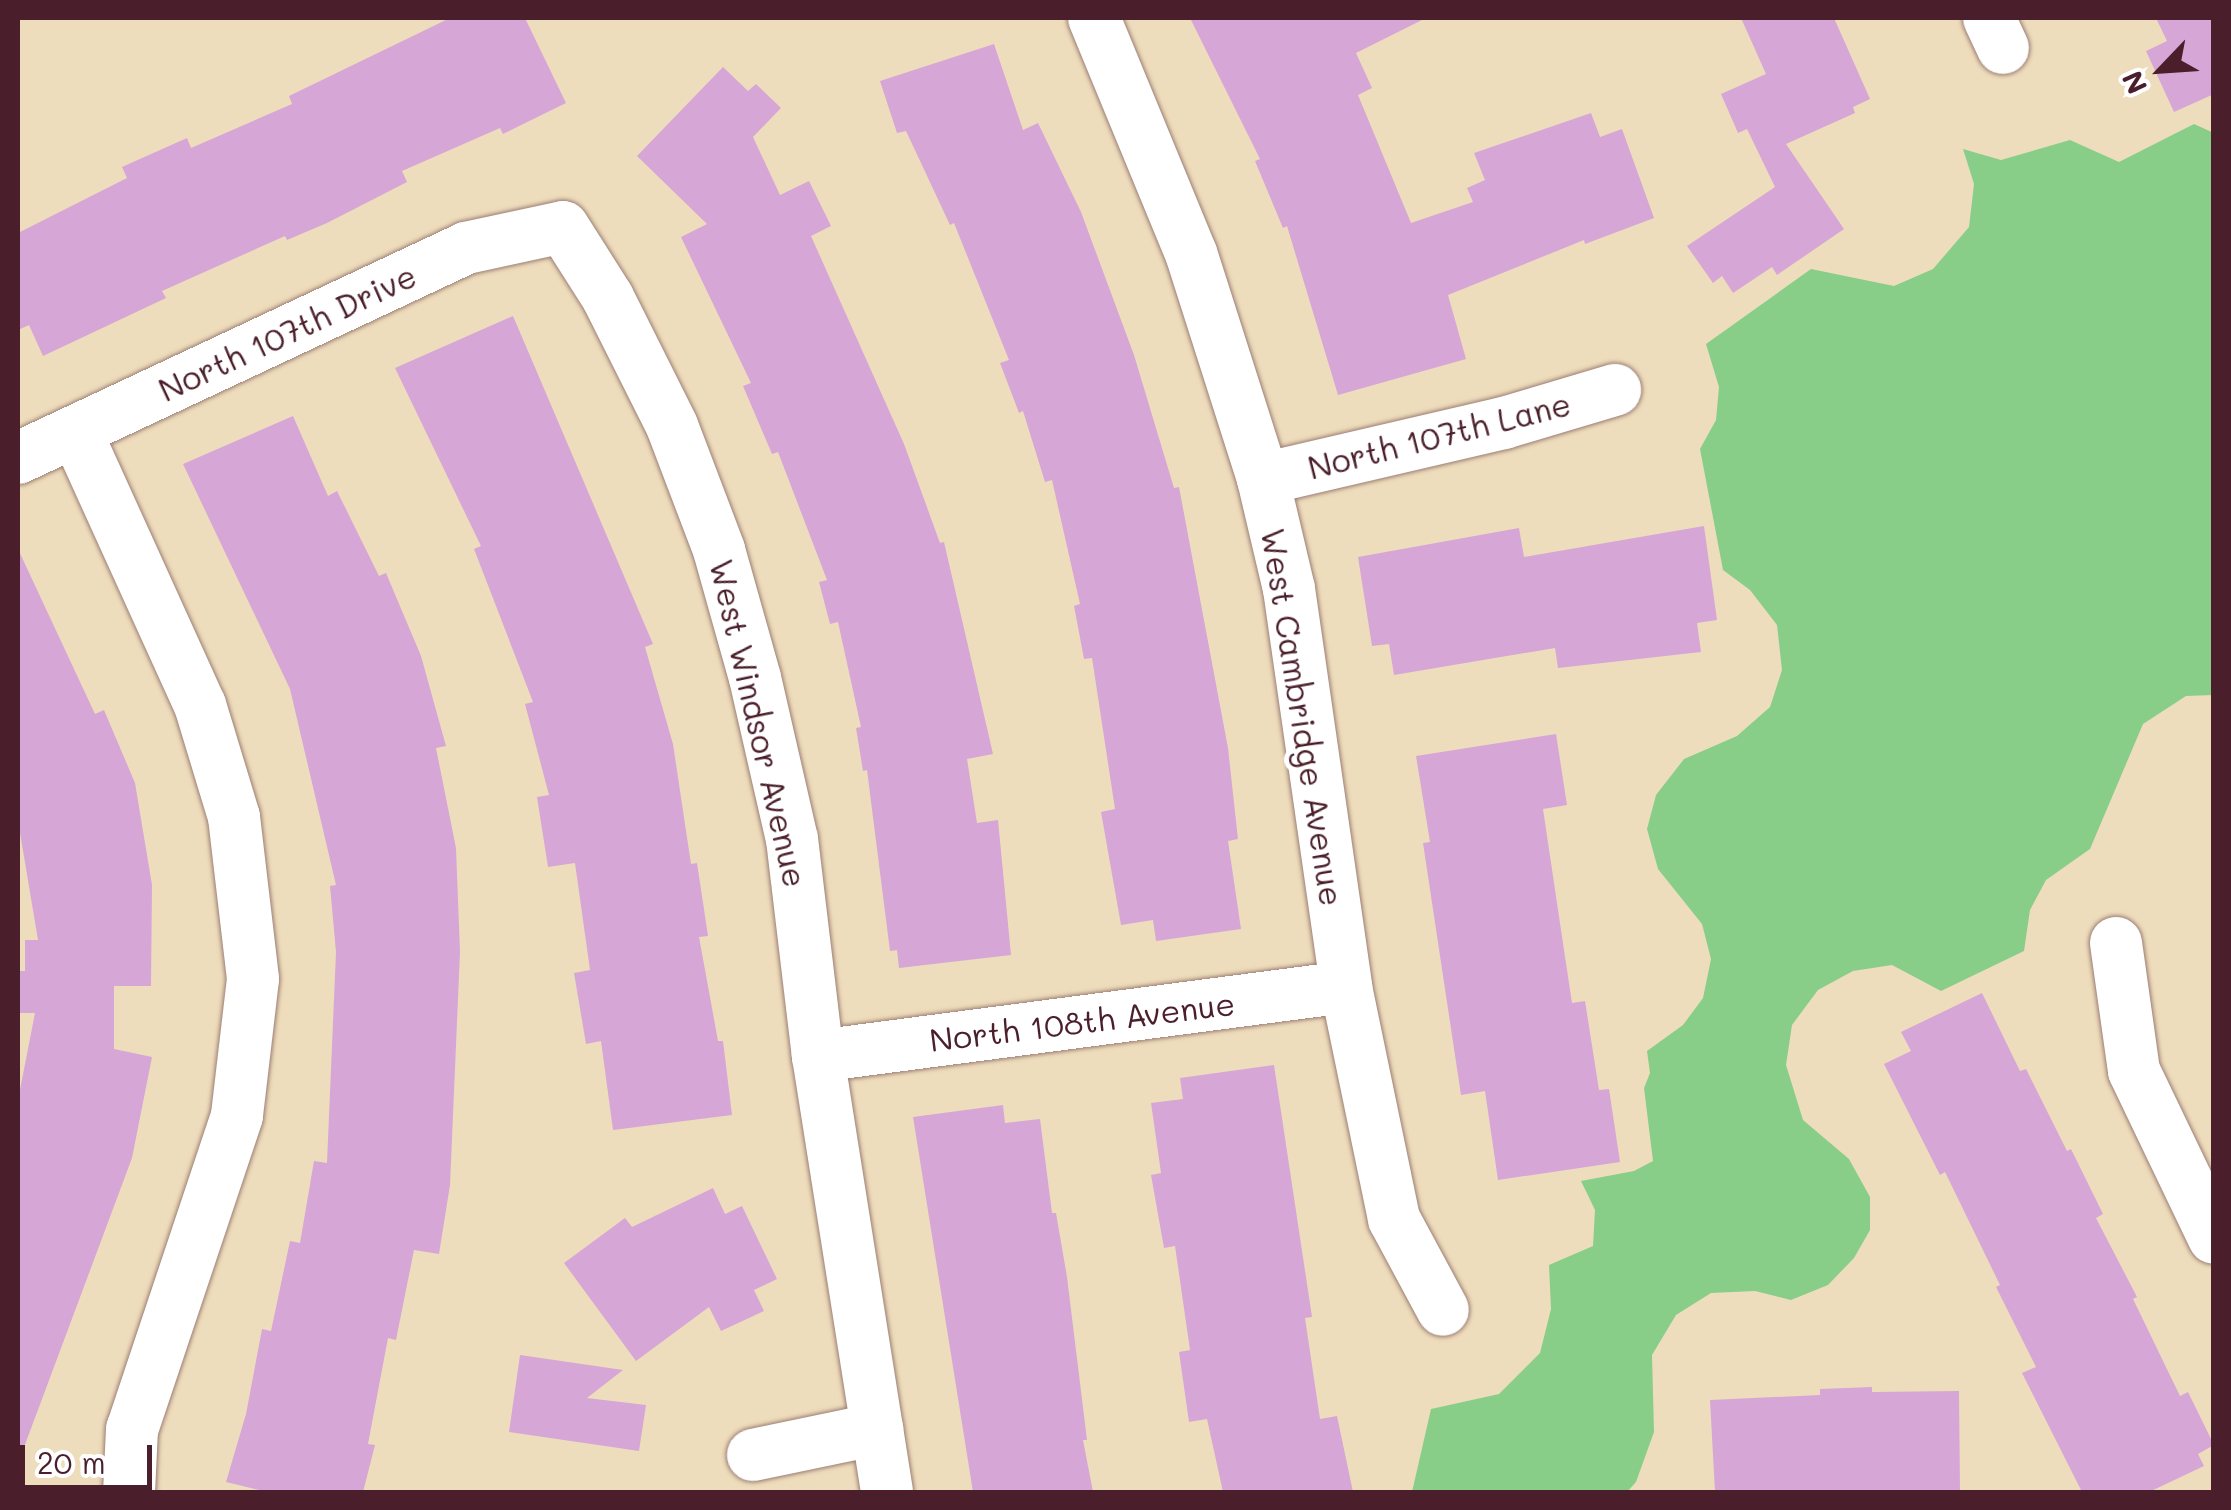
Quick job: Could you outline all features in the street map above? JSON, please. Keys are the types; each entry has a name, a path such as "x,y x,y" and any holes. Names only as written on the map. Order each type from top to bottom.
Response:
{"street":[{"name":"West Cambridge Avenue","path":"1094,18 1191,253 1262,479 1289,589 1346,986 1394,1219 1444,1310"},
{"name":"North 107th Drive","path":"18,458 466,248 564,228"},
{"name":"West Windsor Avenue","path":"564,228 608,298 672,426 720,550 792,838 818,1056 886,1492"},
{"name":"North 107th Lane","path":"1262,479 1504,422 1615,390"},
{"path":"76,432 200,706 234,817 253,979 237,1116 132,1428 129,1492"},
{"path":"2116,942 2134,1071 2214,1238"},
{"name":"North 108th Avenue","path":"818,1056 1346,986"},
{"path":"753,1455 877,1429"}],"green space":[{"path":"2194,124 2214,133 2213,695 2186,696 2143,724 2090,849 2046,880 2030,910 2024,951 1941,991 1892,965 1853,971 1818,990 1792,1025 1786,1065 1803,1120 1849,1159 1870,1197 1870,1230 1854,1258 1828,1285 1791,1300 1755,1291 1711,1293 1676,1315 1652,1355 1654,1432 1636,1482 1627,1492 1412,1492 1431,1409 1499,1394 1540,1353 1551,1309 1549,1265 1593,1246 1595,1210 1581,1181 1634,1171 1653,1161 1644,1088 1650,1073 1647,1051 1683,1025 1703,998 1711,959 1702,924 1658,869 1647,829 1656,795 1684,759 1737,736 1770,707 1782,670 1777,625 1750,590 1723,570 1700,449 1716,420 1719,387 1706,344 1811,269 1894,286 1933,269 1969,227 1974,184 1963,149 2001,160 2070,140 2119,162"}],"building":[{"path":"450,18 525,18 566,103 503,134 500,128 402,171 407,182 327,223 287,240 285,236 162,291 166,298 43,356 29,325 18,330 18,233 127,178 122,167 187,138 191,148 292,104 289,96"},
{"path":"1190,18 1426,18 1356,53 1372,88 1358,95 1411,223 1473,202 1467,188 1485,180 1474,153 1591,113 1600,137 1622,129 1654,218 1585,244 1584,240 1448,295 1466,359 1338,395 1287,226 1283,228 1255,161 1260,159"},
{"path":"1741,18 1834,18 1870,99 1853,107 1855,113 1786,144 1844,229 1777,275 1772,267 1733,293 1722,276 1713,283 1687,246 1775,187 1747,129 1738,133 1721,94 1766,74"},
{"path":"2156,18 2214,18 2214,94 2174,112 2146,51 2167,41"},
{"path":"994,44 1023,130 1038,123 1081,212 1134,355 1174,488 1179,487 1228,748 1238,839 1228,841 1241,929 1156,941 1153,920 1121,925 1101,812 1115,809 1092,658 1084,659 1074,606 1080,604 1052,480 1045,482 1023,411 1019,413 1000,363 1009,360 954,223 950,225 906,131 897,133 880,81"},
{"path":"723,67 748,91 756,84 781,108 753,137 780,195 809,181 831,226 811,236 904,444 940,543 944,542 993,754 967,759 977,823 998,820 1011,955 899,968 897,950 890,951 867,770 863,771 856,728 861,727 838,622 830,624 819,582 827,580 778,452 772,454 743,386 751,383 681,237 707,224 637,156"},
{"path":"513,316 653,644 645,647 673,744 691,864 697,863 708,936 699,937 718,1041 723,1041 732,1115 613,1130 601,1041 586,1044 574,973 590,970 575,863 548,867 537,797 549,795 525,704 533,702 474,549 481,546 395,368"},
{"path":"293,416 328,496 337,491 379,576 386,573 421,656 446,746 436,748 456,848 460,952 450,1185 439,1254 414,1250 396,1340 388,1338 368,1444 375,1445 363,1492 268,1492 226,1482 246,1414 262,1329 271,1331 290,1241 300,1243 314,1161 327,1163 336,952 330,886 336,885 290,689 183,464"},
{"path":"1704,526 1717,620 1697,623 1701,652 1558,668 1555,648 1394,675 1389,644 1372,646 1358,557 1519,528 1524,557"},
{"path":"18,549 95,714 104,710 135,783 152,885 151,986 114,986 114,1049 152,1057 132,1158 20,1458 18,1100 35,1013 18,1013 18,971 25,971 25,940 38,940 18,821"},
{"path":"1556,734 1567,805 1543,809 1561,930 1572,1003 1585,1001 1599,1090 1609,1089 1620,1162 1498,1180 1485,1091 1461,1095 1423,843 1430,842 1416,756"},
{"path":"1982,993 2020,1071 2026,1069 2067,1151 2071,1149 2103,1214 2096,1218 2137,1297 2133,1299 2180,1396 2188,1392 2214,1445 2198,1454 2204,1466 2149,1492 2082,1492 2022,1373 2036,1367 1996,1287 2000,1285 1945,1172 1940,1175 1884,1064 1911,1051 1901,1032"},
{"path":"1274,1065 1312,1317 1305,1318 1320,1419 1337,1416 1353,1492 1223,1492 1207,1419 1189,1422 1179,1352 1190,1350 1175,1246 1164,1248 1151,1175 1161,1173 1151,1103 1183,1099 1180,1078"},
{"path":"1003,1105 1005,1123 1040,1119 1052,1213 1056,1213 1067,1277 1087,1440 1083,1440 1093,1492 973,1492 913,1117"},
{"path":"713,1188 725,1214 742,1206 777,1279 754,1290 764,1311 721,1331 709,1307 636,1361 564,1263 625,1218 632,1227"},
{"path":"520,1355 623,1370 587,1398 646,1405 639,1451 509,1432"},
{"path":"1872,1387 1872,1392 1959,1391 1960,1492 1715,1492 1710,1400 1820,1395 1820,1389"}]}
